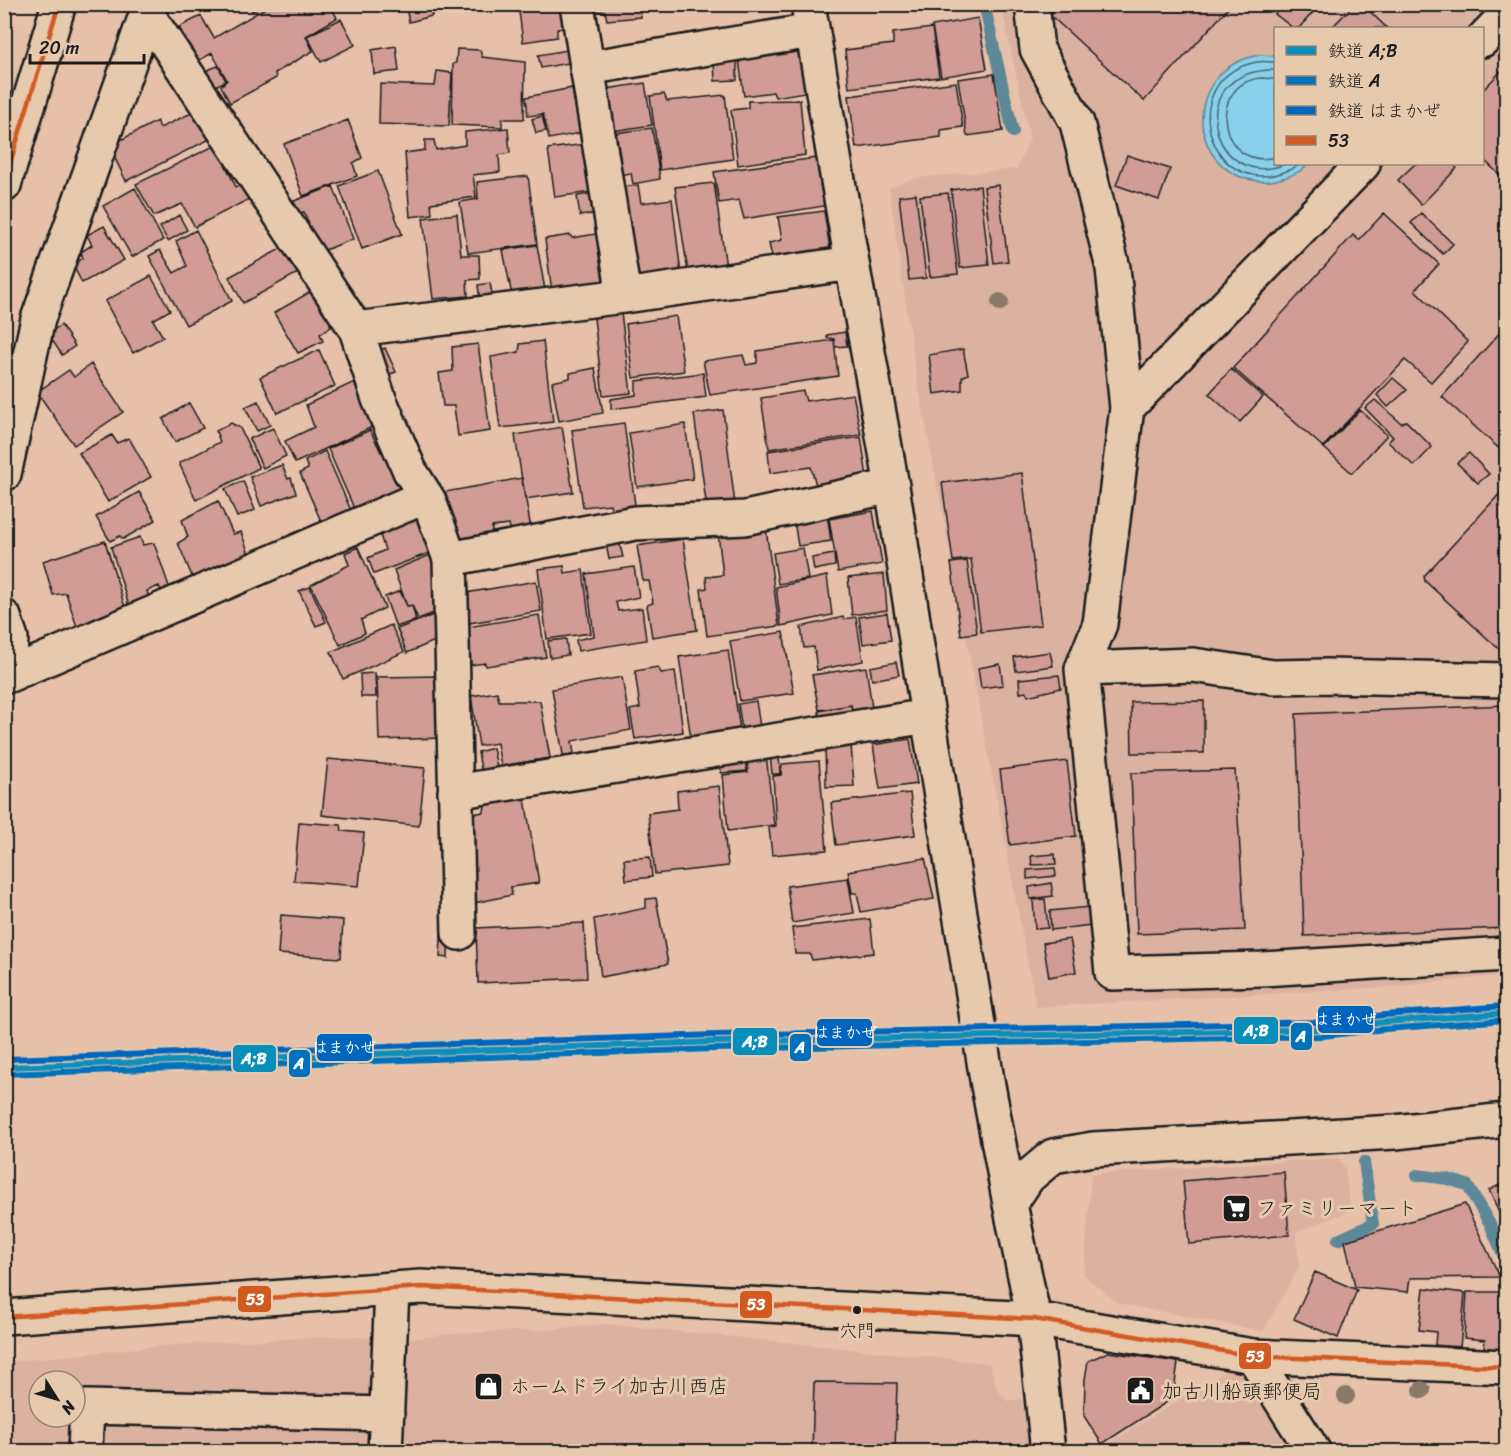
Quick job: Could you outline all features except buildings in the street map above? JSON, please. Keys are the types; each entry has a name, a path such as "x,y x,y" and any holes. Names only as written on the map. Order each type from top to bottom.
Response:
{"street":[{"path":"4,185 59,4"},
{"path":"577,4 624,296"},
{"path":"1032,4 1037,49 1077,123 1113,268 1127,408 1100,624 1082,669 1112,973 1262,969 1506,954"},
{"path":"148,9 356,329 380,399 410,471 426,496 450,559 459,933"},
{"path":"4,474 38,319 148,9"},
{"path":"1484,38 1506,15"},
{"path":"587,68 810,18 892,486 927,716 1010,1204 1034,1319 1048,1452"},
{"path":"1127,408 1362,165"},
{"path":"356,329 624,296 852,264"},
{"path":"450,559 635,523 745,518 892,486"},
{"path":"4,617 11,638 7,679 426,496"},
{"path":"1082,669 1193,665 1273,677 1506,680"},
{"path":"455,792 927,716"},
{"path":"1010,1204 1028,1177 1053,1156 1093,1149 1395,1132 1506,1120"},
{"path":"4,1317 432,1288 1034,1319 1253,1356 1506,1366"},
{"path":"385,1452 392,1289"},
{"path":"1253,1356 1314,1452"},
{"path":"85,1452 87,1407 387,1414"}],"shaded area":[{"path":"1001,5 1506,5 1506,975 1388,987 1036,1007 915,368 889,188 915,178 1017,169 1030,138"},
{"name":"ファミリーマート","path":"1338,1158 1345,1168 1351,1210 1295,1233 1300,1266 1263,1331 1117,1303 1084,1275 1091,1174"},
{"path":"607,1324 989,1363 997,1389 1007,1401 1025,1398 1029,1451 5,1451 4,1362 159,1346 336,1336 407,1339 463,1333 544,1330"},
{"path":"1226,1371 1253,1375 1302,1452 1095,1452"}],"water":[{"path":"1259,55 1274,56 1274,165 1308,165 1281,179 1256,181 1228,170 1216,159 1203,130 1202,114 1205,98 1213,83 1233,64"}],"waterway":[{"path":"984,4 1013,132"},
{"path":"1338,1240 1373,1224 1364,1162"},
{"path":"1417,1175 1448,1179 1467,1185 1490,1224 1506,1261"}],"rail line":[{"name":"はまかぜ","path":"4,1059 715,1035 1322,1022 1505,1006"},
{"name":"A;B","path":"4,1067 715,1042 1323,1029 1506,1013"},
{"name":"A","path":"4,1074 715,1049 1323,1036 1506,1020"}],"transit line":[{"name":"53","path":"4,183 59,4"},
{"name":"53","path":"4,1317 421,1287 1034,1319 1253,1356 1506,1367"}],"place":[{"name":"ファミリーマート","path":"1236,1208"},
{"name":"穴門","path":"857,1310"},
{"name":"ホームドライ加古川西店","path":"489,1386"},
{"name":"加古川船頭郵便局","path":"1141,1391"}]}
